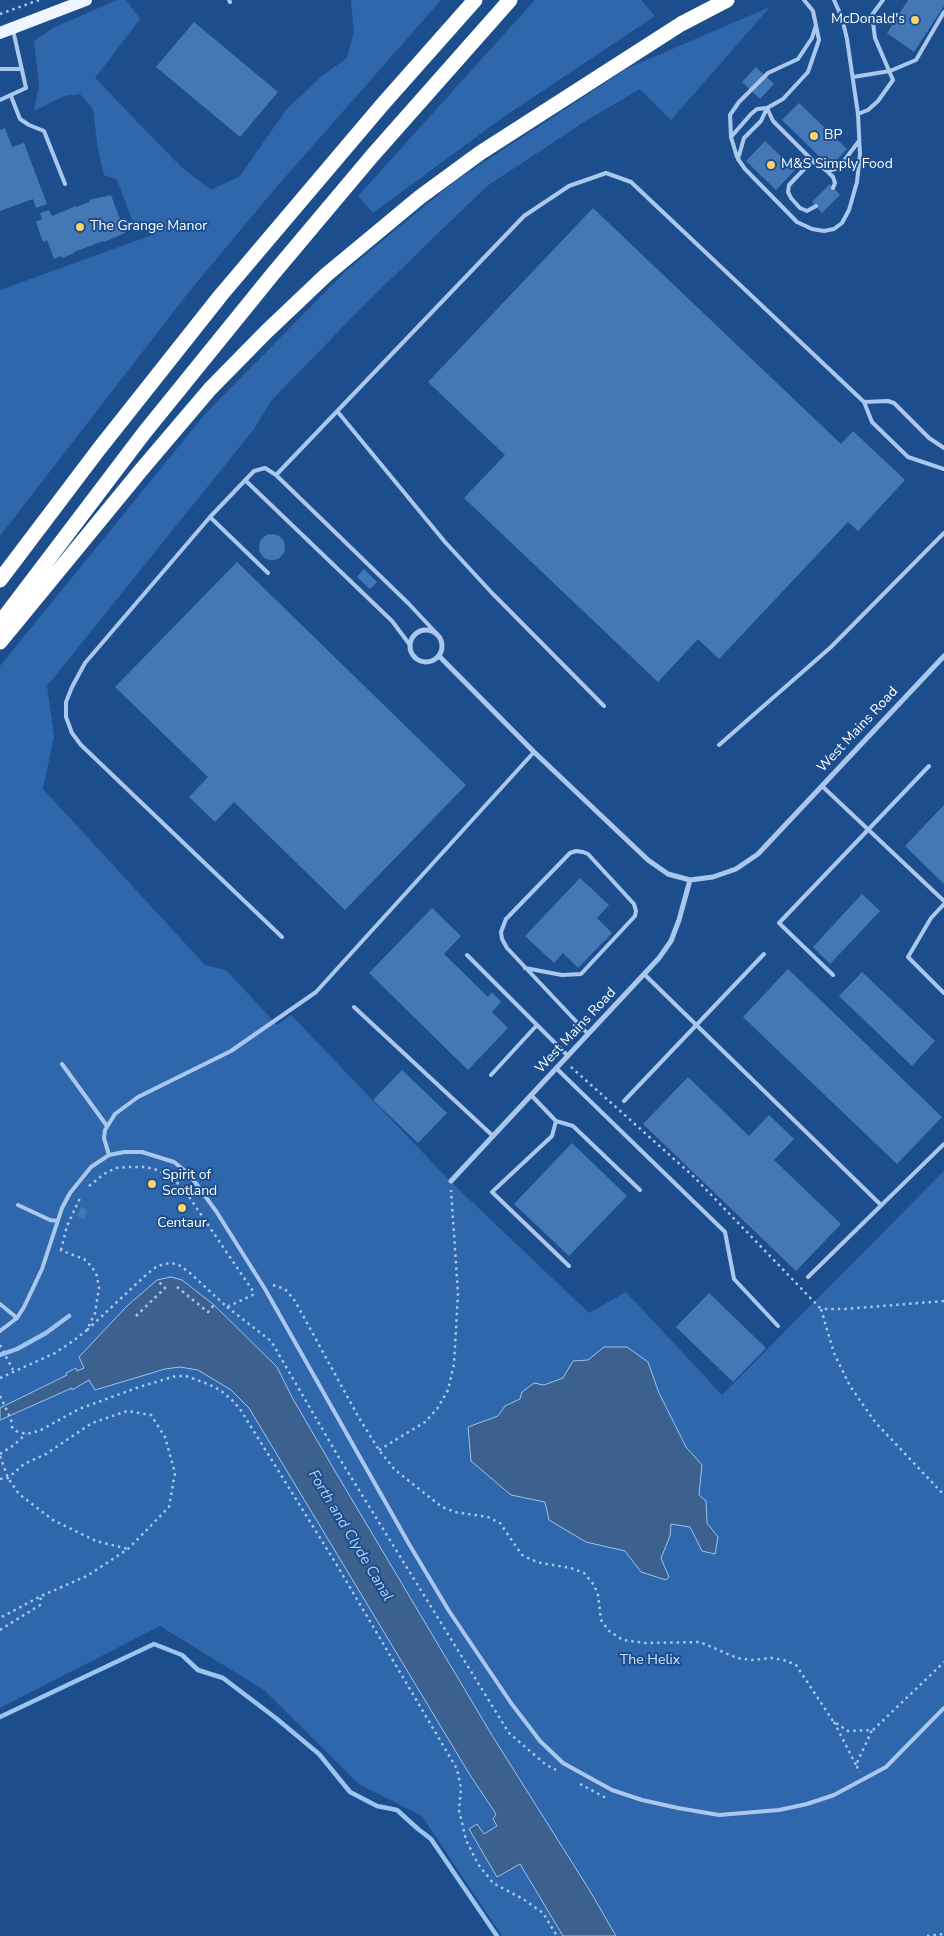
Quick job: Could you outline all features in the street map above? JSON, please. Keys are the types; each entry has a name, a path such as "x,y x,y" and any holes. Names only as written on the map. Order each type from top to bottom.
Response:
{"highway":[{"path":"0,580 99,449 221,295 369,119 475,0"},
{"path":"0,623 156,418 272,275 372,156 510,0"},
{"path":"0,642 198,402 266,332 326,275 387,224 480,153 680,24 727,0"}],"main road":[{"path":"0,32 86,0"}],"street":[{"path":"429,630 437,634 442,644 439,656 430,662 419,660 412,653 410,645 413,637 418,632 429,630"},
{"name":"West Mains Road","path":"439,656 534,752 648,860 668,874 690,880 736,869 758,854 944,656"},
{"name":"West Mains Road","path":"450,1181 659,958 671,941 680,920 690,880"}],"lane":[{"path":"731,137 751,114 783,99 808,72 819,40 813,11 804,0"},
{"path":"816,24 812,38 798,59 768,73 739,102 730,114 731,137 738,159 745,169 796,222 812,229 824,231 834,229 842,224 849,210 857,182 859,142 858,114 853,77 842,18 834,0"},
{"path":"858,114 868,110 878,101 893,80 875,38 872,15 883,0"},
{"path":"853,77 890,71 916,60 944,12"},
{"path":"0,100 26,88 12,28"},
{"path":"0,69 22,69"},
{"path":"11,96 20,119 28,126 44,131 65,184"},
{"path":"738,159 744,138 760,120 767,108"},
{"path":"767,108 772,121 833,178 835,183 833,188"},
{"path":"827,171 836,170 859,142"},
{"path":"814,162 809,164 789,185 788,192 800,208 807,211 816,206"},
{"path":"276,475 524,216 569,186 606,173 631,182 864,402 872,422 908,457 944,469"},
{"path":"864,402 888,401 894,403 929,438 944,448"},
{"path":"337,411 492,594 604,706"},
{"path":"282,937 81,745 72,733 66,717 66,702 72,687 85,663 210,516 245,480 259,469 270,470 276,475 409,604 437,634"},
{"path":"245,480 392,621 410,645"},
{"path":"210,516 268,573"},
{"path":"720,745 831,648 944,533"},
{"path":"109,1155 104,1138 115,1114 124,1105 231,1051 316,992 534,752"},
{"path":"832,975 779,923 929,766"},
{"path":"822,786 944,902 931,918 908,957 944,993"},
{"path":"525,968 562,975 581,974 636,916 634,904 588,854 576,851 570,853 506,919 501,932 502,939 507,948 525,968 588,1034"},
{"path":"624,1101 764,954"},
{"path":"467,955 537,1025 566,1058"},
{"path":"644,974 881,1205"},
{"path":"354,1007 493,1136"},
{"path":"491,1075 537,1025"},
{"path":"62,1064 108,1126"},
{"path":"556,1068 725,1232 734,1279 778,1326"},
{"path":"531,1095 556,1121 573,1126 640,1190"},
{"path":"556,1121 552,1136 492,1192 569,1266"},
{"path":"808,1277 944,1144"},
{"path":"0,1331 17,1318 42,1269 62,1208 79,1180 91,1167 109,1155 142,1152 174,1162 189,1174 216,1211 265,1289 449,1611 517,1711 540,1741 562,1763 612,1790 669,1806 719,1815 779,1810 807,1804 834,1795 886,1767 944,1708"},
{"path":"18,1205 50,1220 58,1221"},
{"path":"0,1304 17,1318"}],"path":[{"path":"0,14 39,0"},
{"path":"566,1058 693,1176 821,1309 834,1353 850,1386 875,1422 944,1496"},
{"path":"61,1250 70,1219 80,1198 90,1185 104,1174 116,1168 145,1167 158,1170 172,1178 183,1188 255,1294"},
{"path":"379,1450 425,1422 448,1390 454,1364 458,1293 450,1181"},
{"path":"49,1246 84,1259 97,1276 98,1300 95,1313 87,1330"},
{"path":"0,1378 55,1353 87,1330 147,1274 164,1264 178,1265 190,1273 228,1307 274,1285 285,1289 295,1301 338,1382 379,1450 395,1470 442,1507 455,1512 480,1515 500,1523 522,1554 532,1560 541,1564 571,1568 584,1573 594,1585 598,1595 602,1620 609,1631 623,1640 645,1643 700,1642 737,1658 752,1660 771,1658 784,1660 796,1665 833,1721 864,1780"},
{"path":"136,1316 165,1288 157,1280"},
{"path":"177,1287 208,1312 214,1305"},
{"path":"821,1309 944,1302"},
{"path":"0,1345 14,1370"},
{"path":"128,1549 96,1541 53,1520 19,1494 8,1478 0,1455 26,1434 39,1431 79,1409 139,1387 176,1376 186,1376 220,1390 240,1409 335,1562 457,1769 460,1788 459,1810 466,1840 478,1864 493,1883 524,1899 543,1913 556,1936"},
{"path":"0,1396 11,1419 12,1427 26,1434"},
{"path":"0,1479 8,1478 24,1464 46,1454 92,1423 128,1411 151,1415 165,1437 175,1473 169,1507 128,1549 87,1576 41,1596 0,1618"},
{"path":"0,1630 40,1605 41,1596"},
{"path":"856,1765 872,1730 944,1662"},
{"path":"833,1721 848,1731 872,1730"},
{"path":"927,1936 944,1934"}],"green space":[{"path":"117,0 126,0 140,19 95,78 180,166 211,190 240,176 286,110 323,75 347,58 354,32 351,0 441,0 273,191 188,293 0,536 0,290 155,234 135,227 117,180 104,175 98,150 93,109 80,94 64,96 34,111 39,85 34,41 53,28"},
{"path":"535,0 641,0 655,16 502,118 373,213 358,196"},
{"name":"The Helix","path":"770,7 671,120 640,89 584,122 487,186 365,304 271,401 254,429 47,686 54,736 43,789 205,965 226,970 277,1025 291,1015 450,1181 589,1313 626,1292 722,1395 944,1171 944,1936 502,1936 422,1816 359,1784 264,1690 160,1626 0,1708 0,666 206,413 347,270 455,181 628,68"}],"water":[{"name":"Forth and Clyde Canal","path":"171,1277 182,1280 214,1305 277,1367 293,1399 332,1466 493,1737 590,1891 616,1936 563,1936 520,1864 497,1877 469,1829 477,1824 484,1834 497,1826 493,1819 496,1814 470,1775 249,1408 231,1390 198,1370 180,1367 165,1369 95,1390 89,1380 72,1390 72,1388 0,1420 0,1408 67,1375 66,1373 76,1368 77,1371 84,1368 79,1357 127,1306 157,1280"},
{"path":"604,1347 627,1347 648,1362 659,1393 686,1447 702,1465 699,1495 706,1501 707,1523 718,1537 715,1554 702,1551 690,1527 671,1524 670,1536 661,1558 669,1577 666,1580 641,1572 625,1551 586,1542 549,1520 545,1502 511,1495 471,1461 468,1427 498,1416 505,1406 520,1399 522,1392 534,1383 544,1385 563,1378 573,1361 588,1360"}],"building":[{"name":"McDonald's","path":"908,0 944,0 944,6 914,52 887,33"},
{"path":"194,22 278,92 240,137 156,67"},
{"path":"756,67 774,84 760,99 742,82"},
{"path":"799,103 847,149 830,167 782,120"},
{"path":"5,128 12,147 24,143 47,204 36,208 33,199 0,211 0,130"},
{"name":"M&S Simply Food","path":"765,141 795,170 776,190 746,161"},
{"path":"830,184 840,195 822,213 812,202"},
{"name":"The Grange Manor","path":"111,195 125,233 62,258 61,256 54,259 47,240 43,242 36,222 42,219 40,213 49,210 52,216 90,202 89,200"},
{"path":"593,208 841,444 853,431 905,480 858,531 848,522 719,659 698,639 658,682 464,498 505,455 428,382"},
{"path":"272,534 281,538 285,547 281,556 272,560 263,556 259,547 263,538"},
{"path":"237,562 466,785 345,910 234,802 215,822 189,797 208,777 115,687"},
{"path":"364,569 377,582 370,589 357,577"},
{"path":"944,805 944,884 905,846"},
{"path":"580,878 609,905 597,918 612,933 578,968 563,953 554,963 525,936"},
{"path":"862,894 880,911 830,964 813,947"},
{"path":"432,908 461,936 444,954 488,997 492,992 501,1002 492,1012 508,1028 468,1070 369,973"},
{"path":"788,969 942,1117 897,1164 743,1017"},
{"path":"862,972 935,1041 912,1066 839,996"},
{"path":"402,1070 447,1113 418,1143 373,1100"},
{"path":"688,1077 749,1136 769,1115 794,1139 774,1160 841,1224 796,1271 643,1124"},
{"path":"572,1143 627,1196 569,1256 514,1204"},
{"path":"81,1207 87,1210 84,1219 77,1216"},
{"path":"709,1293 766,1348 733,1382 676,1327"}],"waterway":[{"path":"0,1355 17,1349 46,1333 69,1316"},
{"path":"0,1717 154,1644 182,1655 198,1670 223,1678 277,1719 319,1754 350,1792 377,1806 397,1810 431,1839 497,1936"}],"place":[{"name":"McDonald's","path":"915,20"},
{"name":"BP","path":"814,136"},
{"name":"M&S Simply Food","path":"771,165"},
{"name":"The Grange Manor","path":"80,227"},
{"name":"Spirit of Scotland","path":"152,1184"},
{"name":"Centaur","path":"182,1208"}]}
